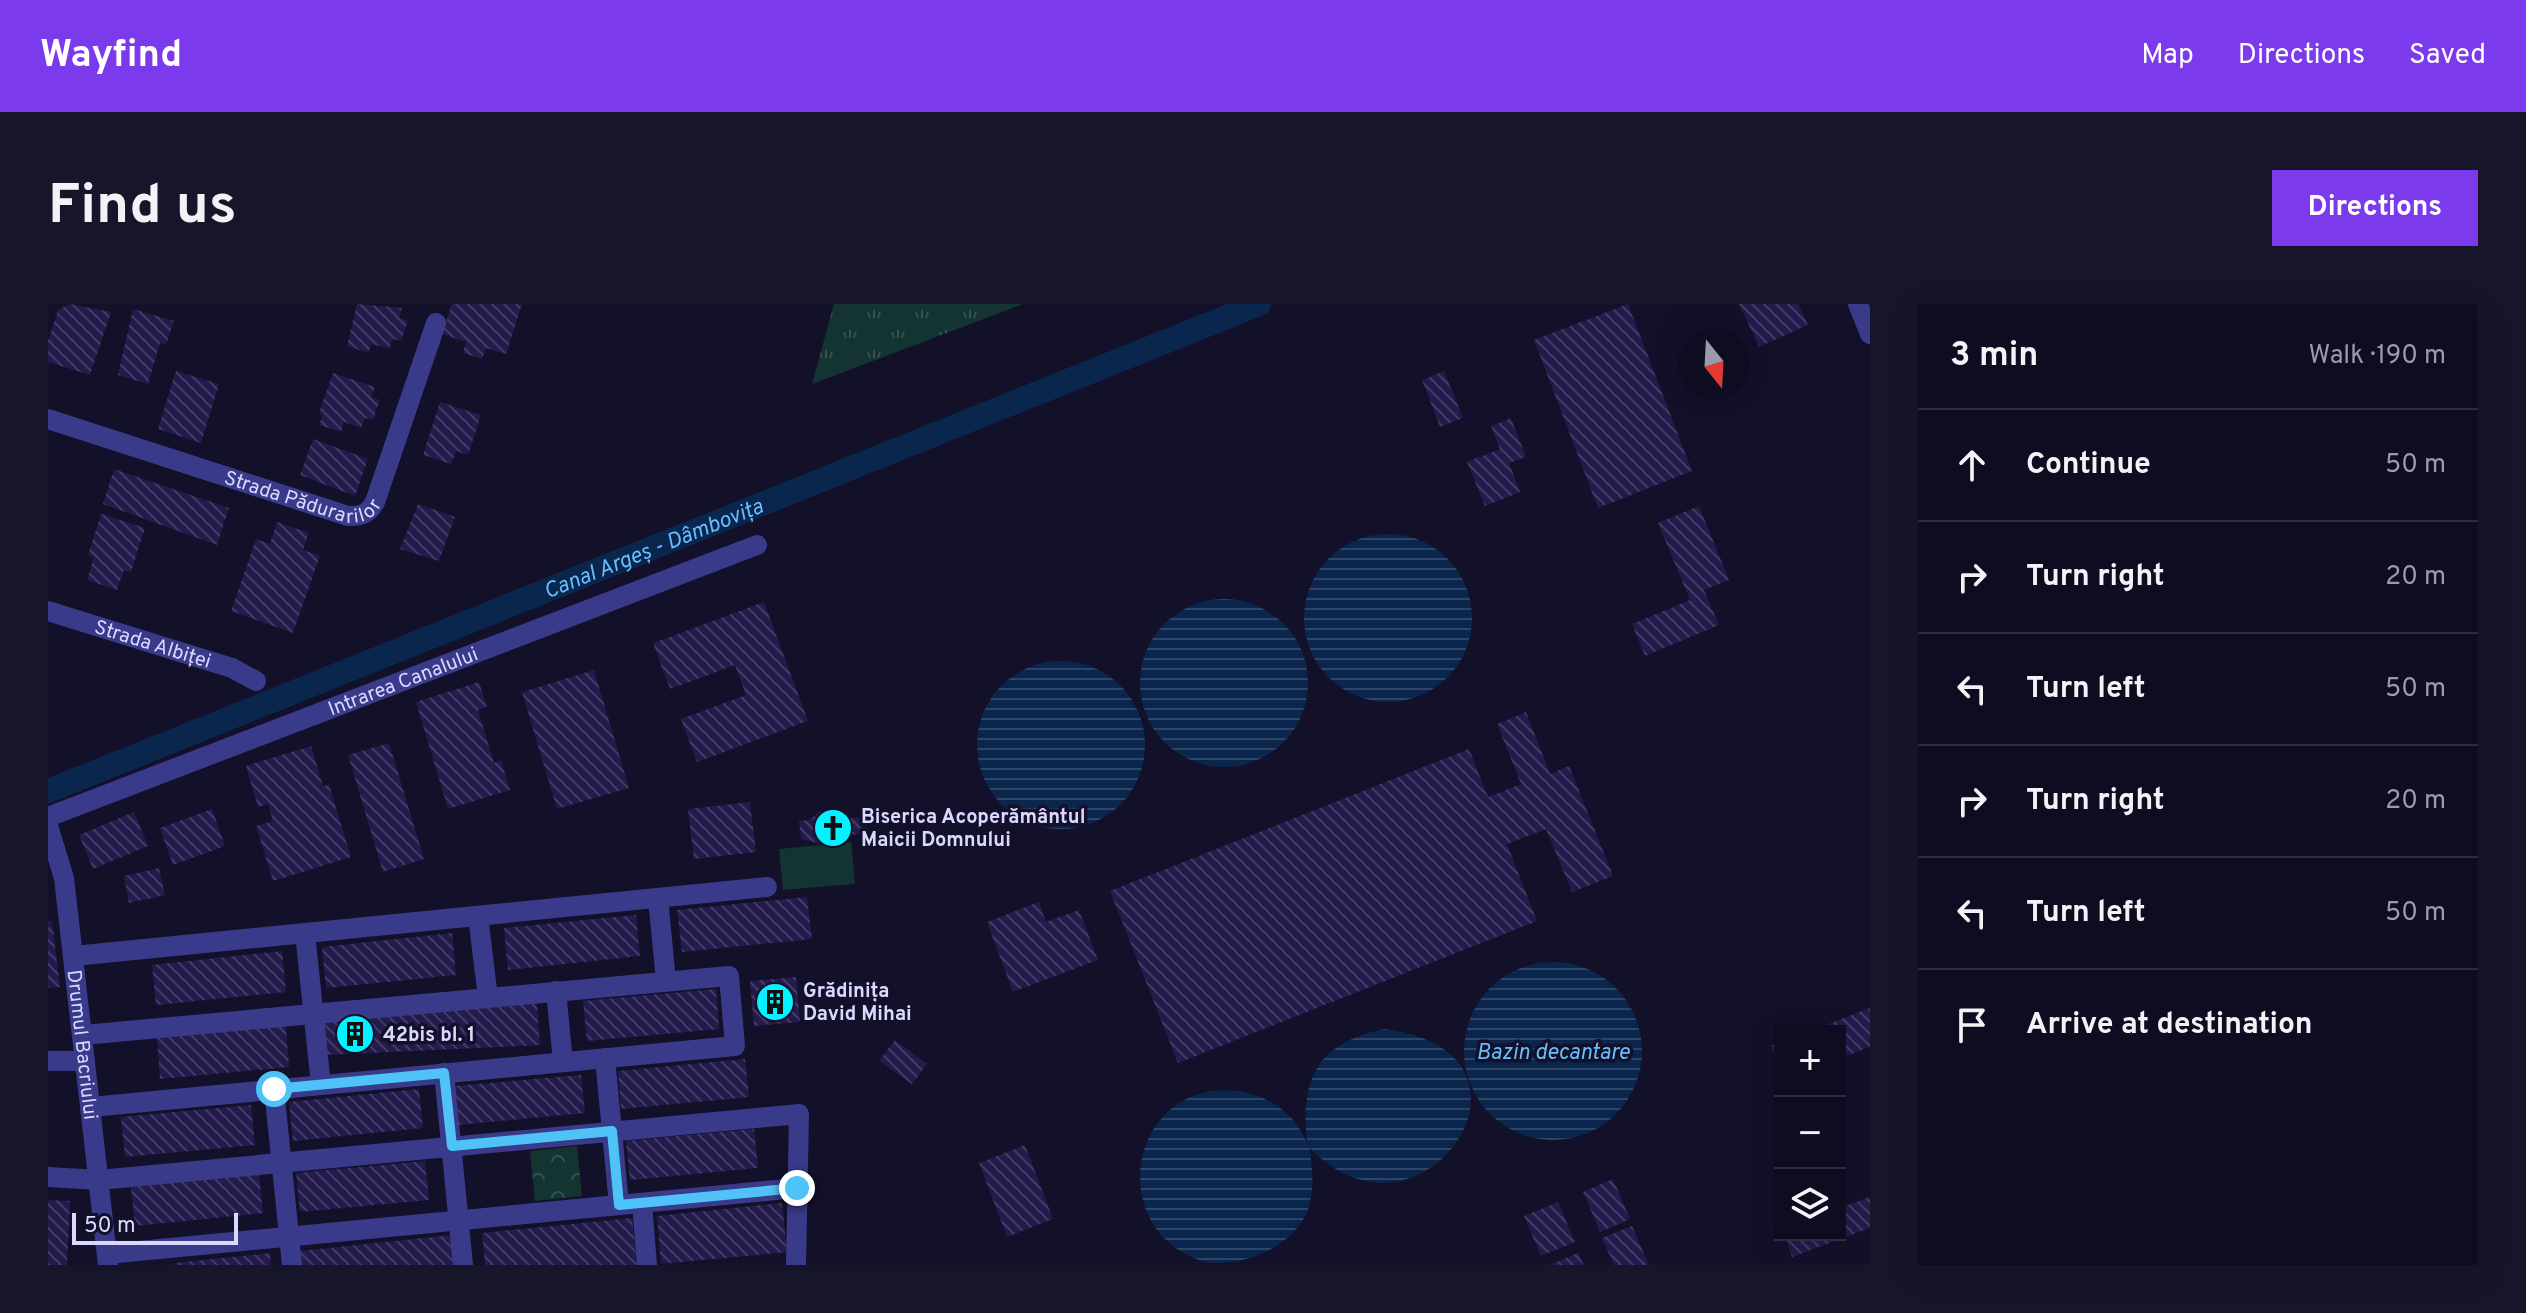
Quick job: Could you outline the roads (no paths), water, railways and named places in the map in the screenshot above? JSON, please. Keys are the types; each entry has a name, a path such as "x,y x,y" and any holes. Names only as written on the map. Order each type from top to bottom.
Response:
{"street":[{"path":"1858,304 1870,334"},
{"name":"Strada Pădurarilor","path":"48,419 348,516 360,516 369,512 375,502 436,323"},
{"name":"Intrarea Canalului","path":"48,817 757,545"},
{"name":"Strada Albiței","path":"48,611 232,668 256,681"},
{"name":"Drumul Bacriului","path":"48,826 62,866 108,1259"},
{"path":"74,956 767,887"},
{"path":"658,898 666,981"},
{"path":"478,916 488,998"},
{"path":"305,933 321,1085"},
{"path":"83,1035 729,976 735,1046 91,1107"},
{"path":"556,991 563,1062"},
{"path":"605,1058 619,1205"},
{"path":"48,1061 85,1061"},
{"path":"444,1073 463,1265"},
{"path":"274,1089 292,1265"},
{"path":"48,1177 99,1180 799,1114 796,1265"},
{"path":"108,1259 289,1236 797,1188"},
{"path":"642,1203 647,1265"}],"water":[{"path":"1388,534 1420,541 1435,548 1447,559 1458,571 1465,586 1472,618 1465,650 1458,665 1447,677 1435,688 1420,695 1388,702 1356,695 1341,688 1329,677 1318,665 1311,650 1304,618 1311,586 1318,571 1329,559 1341,548 1356,541"},
{"path":"1224,599 1256,605 1284,623 1302,651 1308,683 1302,715 1284,743 1256,761 1224,767 1192,761 1164,743 1146,715 1140,683 1146,651 1164,623 1192,605"},
{"path":"1061,661 1093,668 1108,675 1120,686 1131,698 1138,713 1145,745 1138,777 1131,792 1120,804 1108,815 1093,822 1061,829 1029,822 1014,815 1002,804 991,792 984,777 977,745 984,713 991,698 1002,686 1014,675 1029,668"},
{"name":"Bazin decantare","path":"1553,962 1570,963 1587,969 1616,988 1635,1017 1641,1034 1641,1068 1635,1085 1616,1114 1587,1133 1570,1139 1553,1140 1536,1139 1519,1133 1490,1114 1471,1085 1465,1068 1464,1051 1465,1034 1471,1017 1490,988 1519,969 1536,963"},
{"path":"1384,1029 1438,1045 1465,1073 1470,1107 1458,1141 1431,1168 1395,1182 1353,1177 1310,1148 1310,1202 1305,1216 1285,1240 1257,1255 1226,1263 1210,1263 1175,1248 1153,1223 1142,1194 1141,1163 1151,1133 1171,1109 1200,1094 1245,1092 1283,1110 1297,1124 1307,1142 1307,1100 1318,1067 1328,1054 1343,1044"}],"waterway":[{"name":"Canal Argeș - Dâmbovița","path":"48,791 1259,304"}],"place":[{"name":"Biserica Acoperământul Maicii Domnului","path":"833,828"},
{"name":"Grădinița David Mihai","path":"775,1002"},
{"name":"42bis bl. 1","path":"355,1034"}]}
